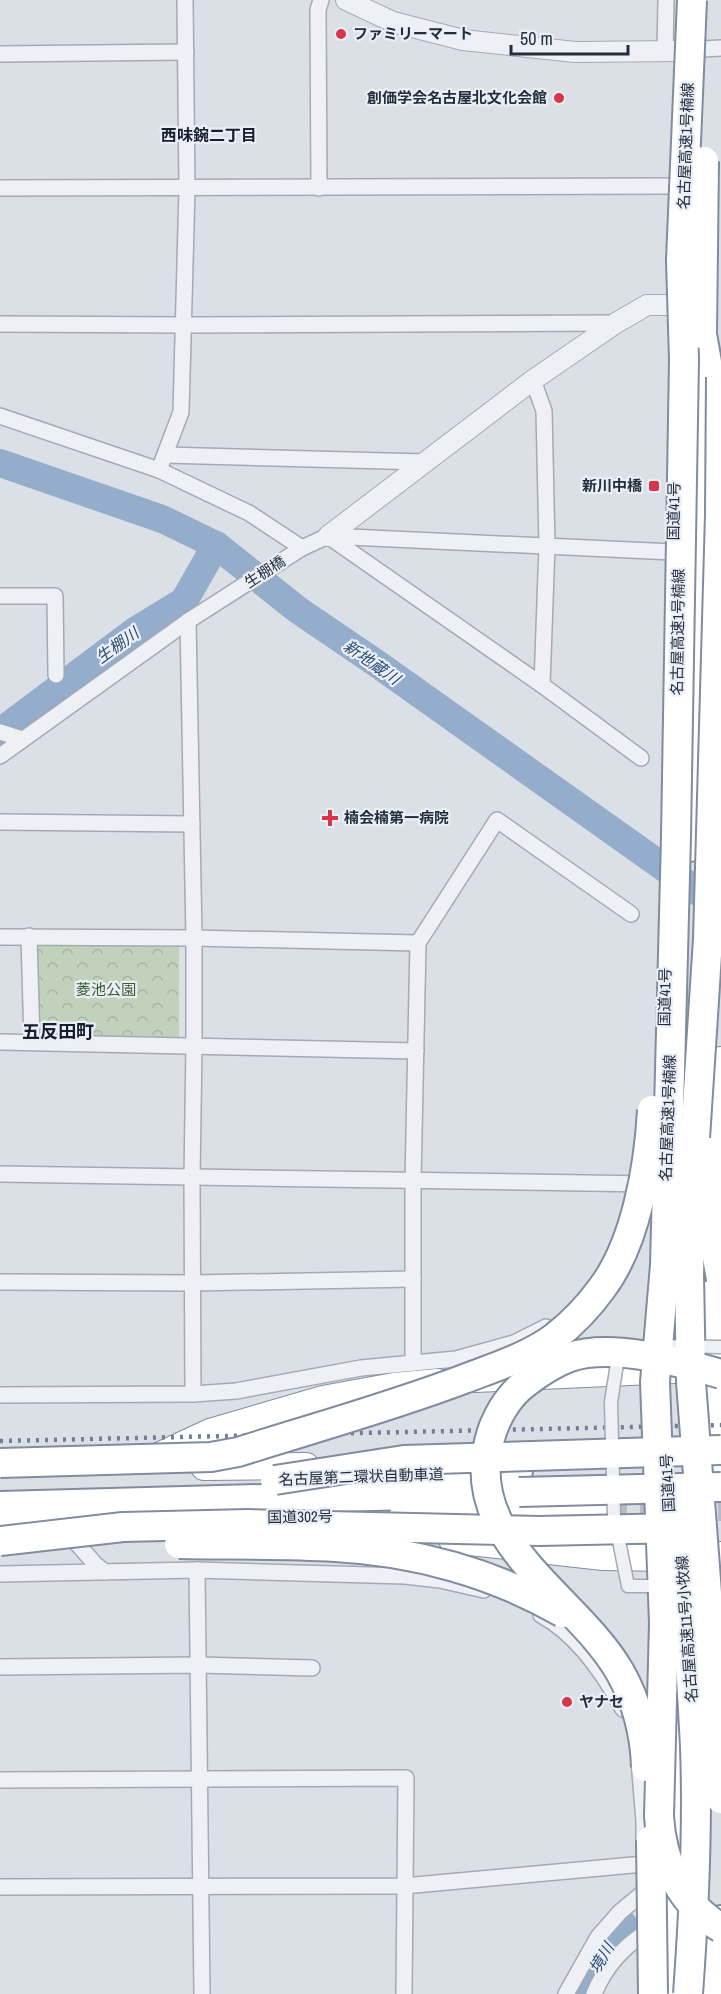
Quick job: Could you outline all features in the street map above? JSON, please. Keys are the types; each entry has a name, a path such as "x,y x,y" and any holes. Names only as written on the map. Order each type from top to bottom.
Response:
{"highway":[{"name":"国道41号","path":"682,0 673,51 682,186 675,305 672,824 666,909 661,1185 662,1370 682,1557"},
{"name":"名古屋高速1号楠線","path":"662,1260 684,360 681,260 692,0"},
{"path":"707,0 713,396 721,409"},
{"path":"684,360 693,389 697,422 695,659 684,1047 678,1168 662,1260 655,1382 664,1623 660,1831 667,1863 680,1891 697,1911 721,1928"},
{"name":"名古屋高速1号楠線","path":"710,1369 689,1275 691,1200 708,939 720,514 721,377"},
{"path":"0,1463 212,1457 238,1452 429,1392 518,1358 554,1337 583,1312 604,1286 621,1256 630,1234 645,1173 663,945 665,854 672,824"},
{"path":"708,939 712,1230 721,1279"},
{"path":"129,1520 395,1533 603,1557 721,1556 713,1488 710,1369 717,1244 721,1060"},
{"name":"名古屋高速11号小牧線","path":"662,1260 695,1748 695,1858 688,1994"},
{"path":"651,1994 651,1858 645,1741 634,1701 620,1672 600,1643 508,1541 495,1518 486,1486 486,1456 492,1430 505,1405 523,1384 547,1367 572,1356 602,1352 645,1356 710,1369"},
{"path":"129,1469 210,1432 323,1399 370,1390 497,1377 710,1369"},
{"path":"710,1369 721,1462"},
{"path":"672,1994 676,1896 674,1643 692,1578 682,1557 680,1390 687,1375 710,1369"},
{"name":"名古屋高速11号小牧線","path":"710,1369 717,1725 721,1799"},
{"path":"275,1480 405,1460 721,1450"},
{"path":"0,1472 600,1461"},
{"name":"名古屋第二環状自動車道","path":"0,1486 721,1467"},
{"name":"名古屋第二環状自動車道","path":"0,1506 721,1487"},
{"name":"国道302号","path":"0,1524 601,1511"},
{"path":"0,1542 123,1527 248,1524 539,1531 721,1528"},
{"path":"0,1542 336,1547 398,1554 452,1566 509,1586 582,1624"},
{"path":"716,1994 721,1920"}],"street":[{"path":"159,470 181,412 187,189 185,0"},
{"path":"320,188 318,10 321,0"},
{"path":"346,0 393,22 463,40 574,52 721,48"},
{"path":"666,0 673,51"},
{"path":"0,54 186,52"},
{"path":"0,188 682,186"},
{"path":"328,536 533,380 616,323 647,305 675,305 711,328"},
{"path":"0,324 616,323"},
{"path":"533,380 544,411 547,546 542,686"},
{"path":"0,416 159,470 249,513 302,548"},
{"path":"165,455 425,462"},
{"path":"328,536 673,552"},
{"path":"328,536 641,758"},
{"name":"生棚橋","path":"0,756 12,736 302,548 328,536"},
{"path":"0,596 55,596 56,675"},
{"path":"188,621 194,938 193,1394"},
{"path":"413,1363 413,1181 418,943 497,820 631,914"},
{"path":"0,822 192,825"},
{"path":"29,936 32,1042"},
{"path":"0,937 418,943"},
{"path":"0,1042 416,1051"},
{"path":"0,1174 661,1185"},
{"path":"0,1395 193,1394 236,1391 361,1368 456,1359 514,1343 540,1331 561,1316 596,1281 612,1259 629,1228 661,1215"},
{"path":"0,1282 412,1279"},
{"path":"710,1369 620,1346 611,1402 614,1516 628,1586 721,1585"},
{"path":"58,1523 105,1572"},
{"path":"498,1594 528,1567 542,1563 603,1557"},
{"path":"197,1570 202,1994"},
{"path":"0,1574 197,1570 405,1576 450,1582 498,1594 550,1620 570,1637 610,1684 625,1712 634,1737 640,1769 644,1821 645,1933 651,1994"},
{"path":"0,1667 199,1665 312,1668"},
{"path":"0,1780 406,1778 404,1994"},
{"path":"0,1887 404,1886 644,1864"},
{"path":"566,1994 598,1937 620,1912 644,1892"},
{"path":"594,1994 615,1959 628,1944 645,1933"}],"green space":[{"name":"菱池公園","path":"34,944 179,945 179,1037 34,1036"}],"waterway":[{"name":"新地蔵川","path":"0,463 162,519 216,545 298,610 721,908"},
{"name":"生棚川","path":"0,732 135,631 184,601 216,545"},
{"name":"境川","path":"582,1994 599,1956 623,1924"}],"tunnel":[{"path":"601,1511 721,1508"}],"railway":[{"path":"0,1441 721,1425"}],"place":[{"name":"ファミリーマート","path":"341,34"},
{"name":"創価学会名古屋北文化会館","path":"559,98"},
{"name":"新川中橋","path":"654,486"},
{"name":"楠会楠第一病院","path":"330,818"},
{"name":"ヤナセ","path":"567,1702"}],"district":[{"name":"西味鋺二丁目","path":"209,135"},
{"name":"五反田町","path":"58,1032"}]}
